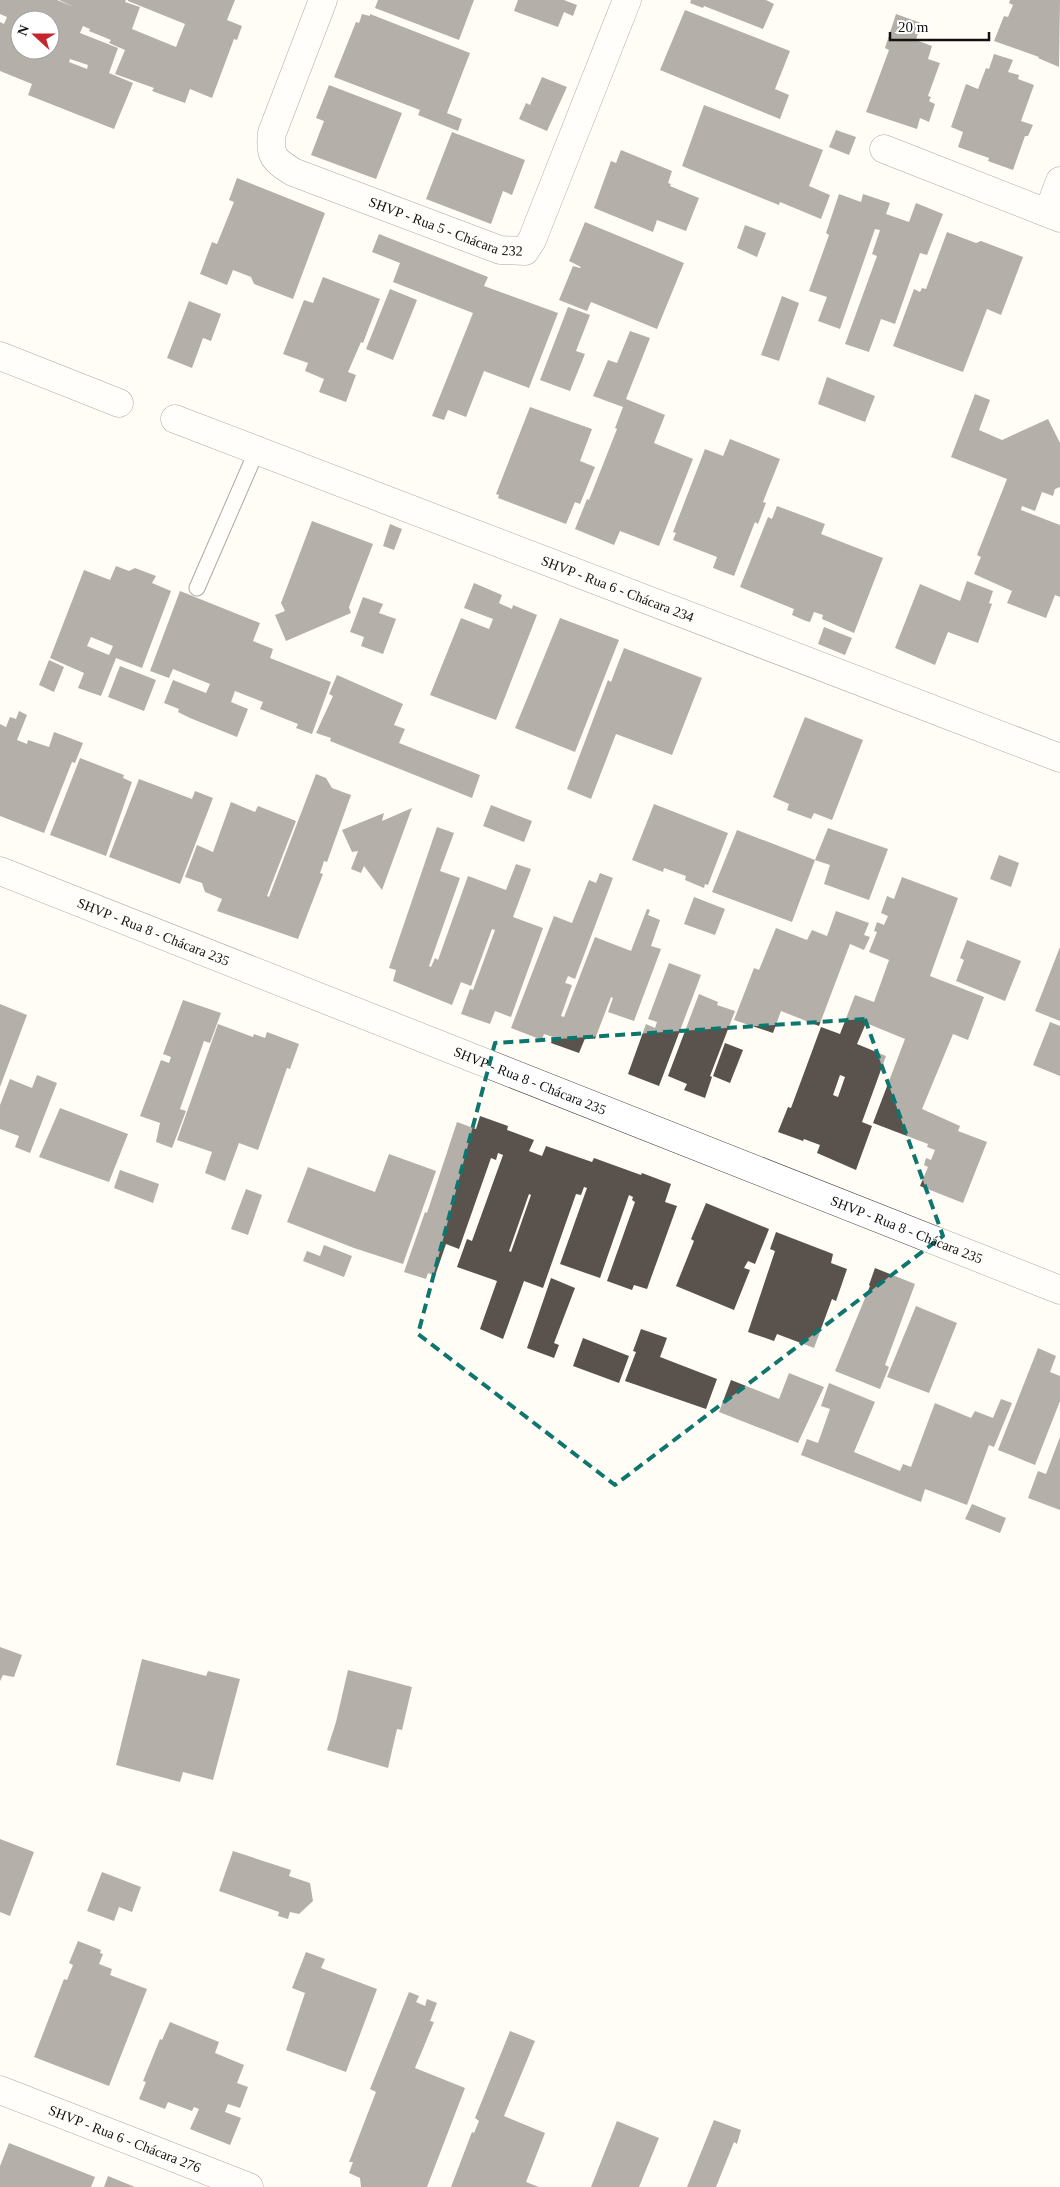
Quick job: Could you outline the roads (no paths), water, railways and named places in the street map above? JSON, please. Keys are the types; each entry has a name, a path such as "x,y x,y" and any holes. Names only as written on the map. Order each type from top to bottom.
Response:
{"street":[{"name":"SHVP - Rua 5 - Chácara 232","path":"324,0 272,132 270,148 276,162 293,172 500,250 514,252 524,251 532,240 627,0"},
{"path":"884,149 1054,215 1060,181"},
{"path":"0,356 118,403"},
{"name":"SHVP - Rua 6 - Chácara 234","path":"175,419 1060,758"},
{"name":"SHVP - Rua 8 - Chácara 235","path":"0,871 1060,1290"},
{"name":"SHVP - Rua 6 - Chácara 276","path":"0,2090 249,2187"}],"lane":[{"path":"197,588 257,450"}]}
